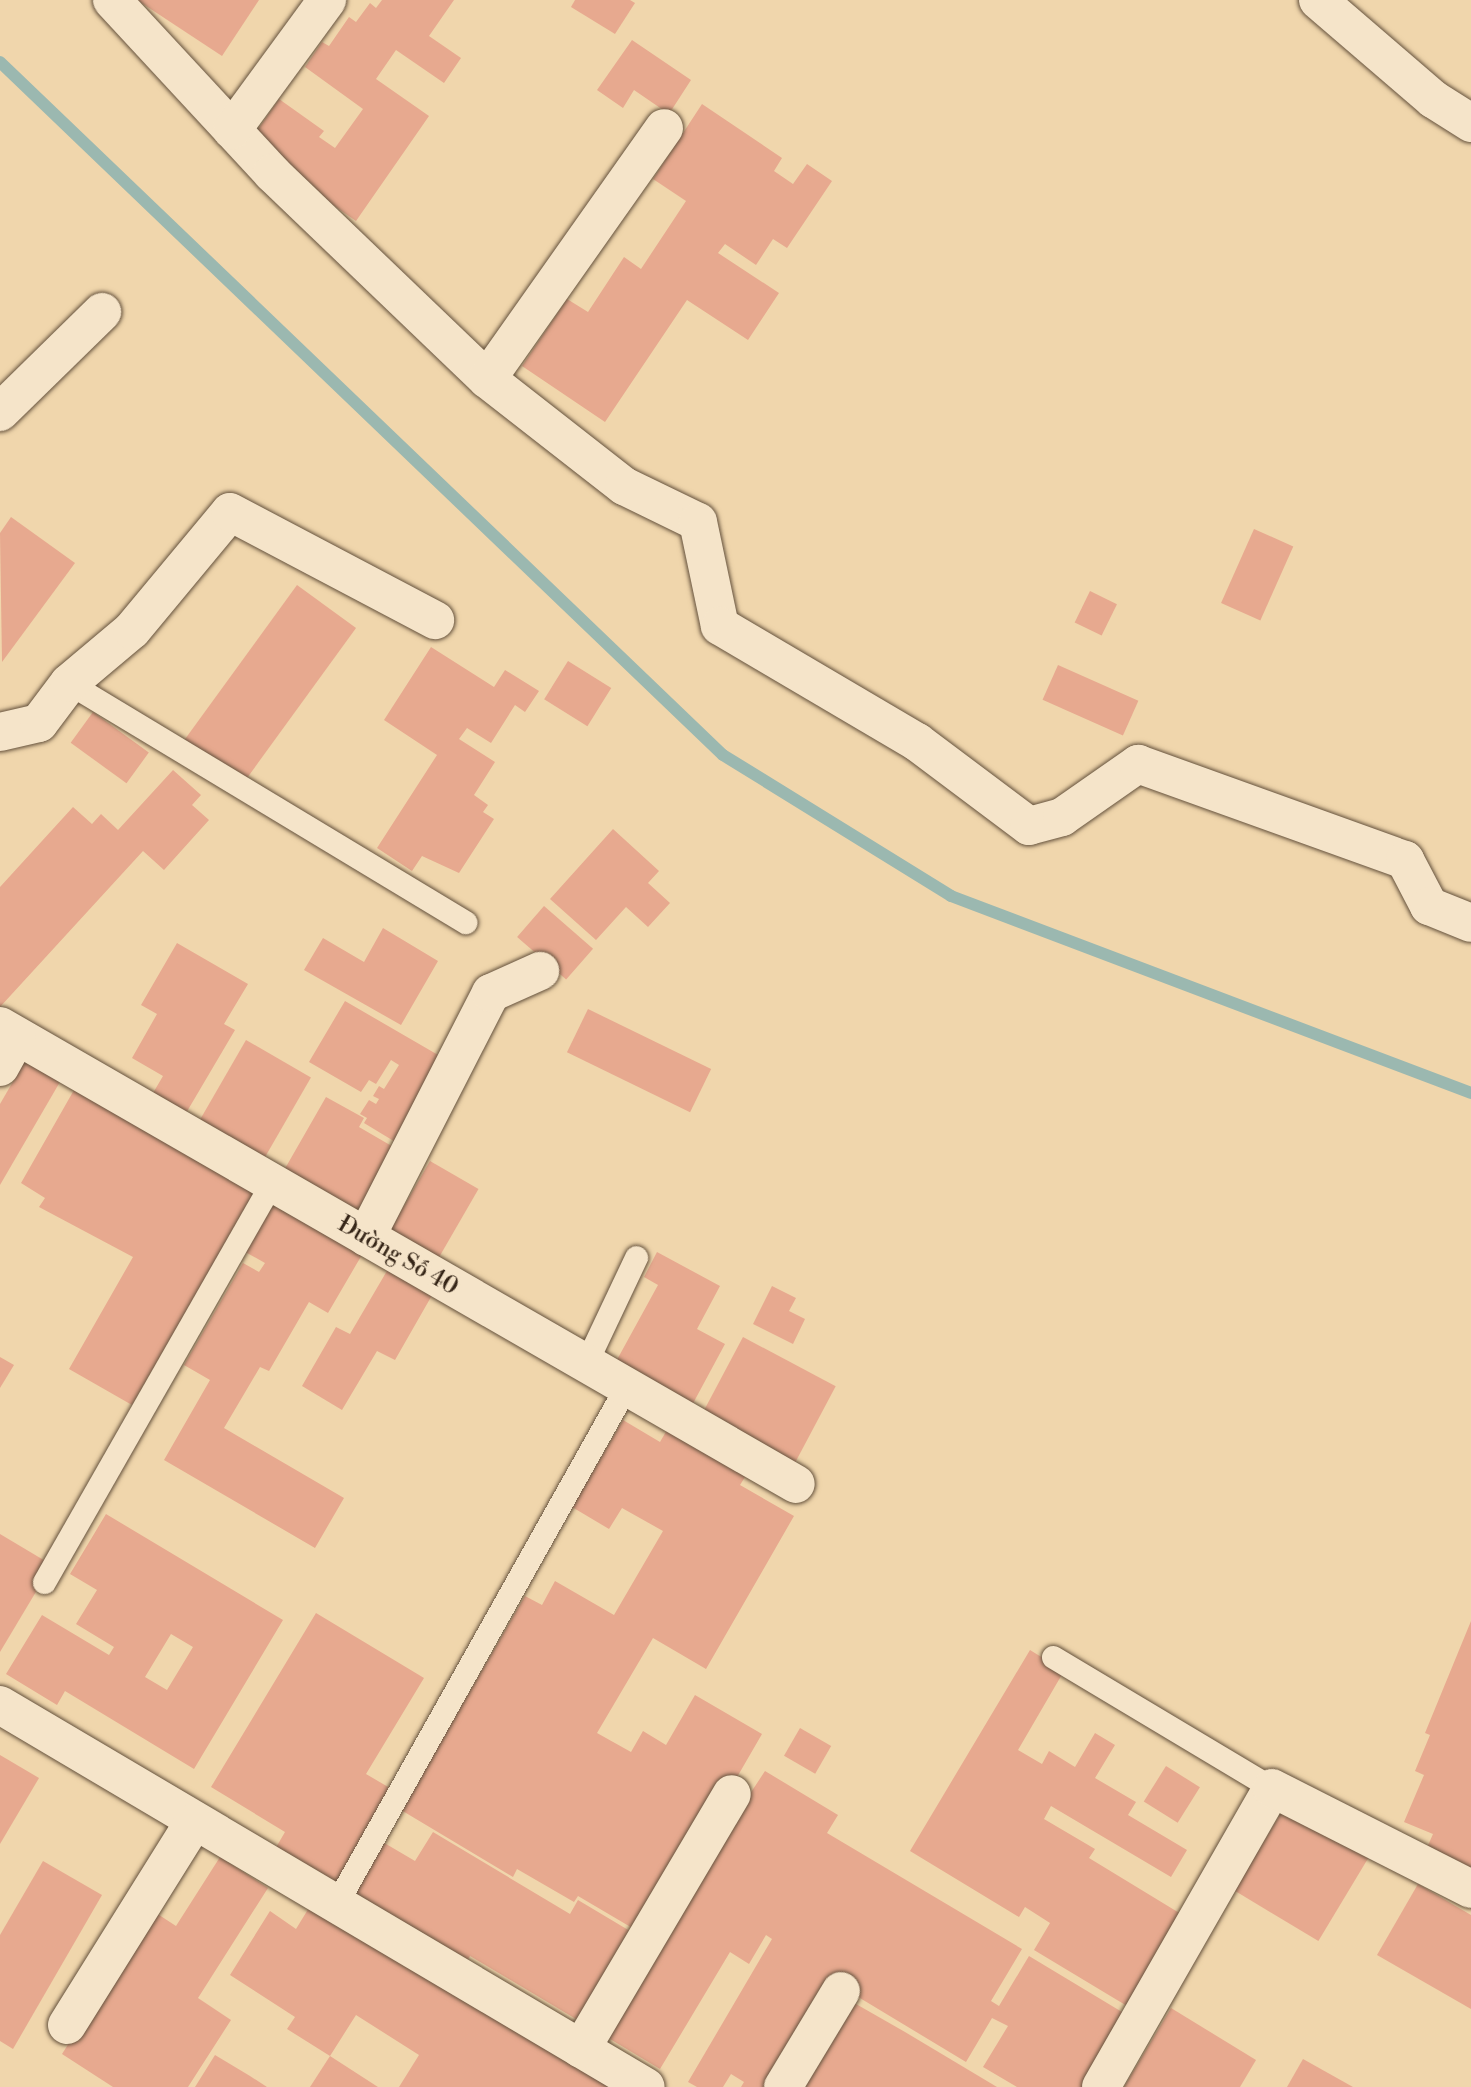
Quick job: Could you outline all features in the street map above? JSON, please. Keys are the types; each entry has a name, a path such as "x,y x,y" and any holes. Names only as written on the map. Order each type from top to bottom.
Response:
{"street":[{"path":"111,0 232,130 487,379 624,486 698,522 720,626 917,742 1028,826 1062,817 1138,764 1405,860 1429,906 1471,923"},
{"path":"232,130 327,0"},
{"path":"1318,0 1433,99 1471,123"},
{"path":"487,379 664,128"},
{"path":"0,412 102,312"},
{"path":"0,733 39,723 69,683 132,630 230,512 435,620"},
{"path":"366,1237 491,993 540,971"},
{"name":"Đường Số 40","path":"6,1043 272,1183 796,1484"},
{"path":"0,1705 193,1823 646,2087"},
{"path":"1101,2087 1272,1788 1471,1889"},
{"path":"581,2049 732,1794"},
{"path":"67,2025 193,1823"},
{"path":"783,2087 841,1991"}],"lane":[{"path":"69,683 465,922"},
{"path":"44,1582 272,1183"},
{"path":"586,1363 636,1257"},
{"path":"335,1906 626,1387"},
{"path":"1053,1657 1272,1788"}],"building":[{"path":"137,0 259,0 222,56"},
{"path":"382,0 454,0 429,36 461,58 444,83 396,50 376,79 429,116 356,221 247,145 279,99 324,131 319,137 335,148 363,109 305,67 322,42 329,46 349,17 356,22 370,3 376,8"},
{"path":"575,0 630,0 635,3 615,34 571,7"},
{"path":"632,40 691,80 669,114 634,90 623,108 597,90"},
{"path":"702,104 782,158 774,171 793,184 807,164 832,181 787,248 773,239 756,265 725,244 718,253 779,293 748,340 687,300 605,422 522,366 567,299 588,312 624,257 641,269 686,201 653,179"},
{"path":"11,517 75,563 2,662 0,533"},
{"path":"1254,529 1293,546 1260,620 1221,603"},
{"path":"297,585 356,628 241,786 182,743"},
{"path":"1090,591 1117,604 1102,636 1075,622"},
{"path":"431,647 494,687 505,670 539,691 525,712 515,705 491,743 467,728 459,739 495,762 474,795 488,805 483,812 494,819 459,873 422,856 412,871 377,848 437,755 384,720"},
{"path":"568,661 611,688 587,726 544,699"},
{"path":"1058,665 1138,701 1123,736 1043,700"},
{"path":"93,712 149,753 126,783 71,743"},
{"path":"173,770 201,795 192,805 209,820 164,870 143,851 0,1007 0,887 73,807 92,824 101,814 118,830"},
{"path":"613,829 659,871 648,883 670,903 648,927 626,907 596,940 550,899"},
{"path":"544,906 593,949 566,980 517,937"},
{"path":"383,928 438,961 401,1025 304,970 323,938 364,962"},
{"path":"177,943 248,984 224,1024 235,1030 179,1125 146,1105 163,1076 132,1058 157,1014 141,1005"},
{"path":"345,1001 445,1059 397,1143 364,1123 367,1118 360,1114 369,1100 376,1104 379,1099 373,1096 379,1086 384,1089 399,1065 391,1060 376,1084 369,1080 361,1092 309,1062"},
{"path":"588,1009 711,1069 690,1112 567,1052"},
{"path":"246,1040 311,1078 259,1167 194,1129"},
{"path":"29,1054 64,1075 0,1185 0,1104"},
{"path":"78,1083 258,1188 132,1405 69,1369 133,1257 39,1207 45,1198 21,1183"},
{"path":"326,1097 364,1118 359,1127 402,1152 361,1223 279,1179"},
{"path":"430,1161 478,1189 436,1263 388,1235"},
{"path":"270,1198 363,1253 328,1313 309,1302 269,1371 260,1367 224,1428 344,1498 315,1548 164,1460 210,1380 184,1365 243,1263 259,1272 265,1263 240,1249"},
{"path":"657,1252 720,1286 697,1329 725,1344 690,1409 613,1367 658,1285 644,1277"},
{"path":"391,1264 435,1290 395,1360 377,1351 342,1410 302,1386 336,1327 350,1334"},
{"path":"772,1286 796,1298 789,1311 805,1319 793,1344 753,1324"},
{"path":"743,1337 836,1386 794,1464 702,1415"},
{"path":"0,1357 14,1365 0,1388"},
{"path":"623,1420 660,1442 671,1423 750,1469 740,1485 794,1516 706,1669 653,1638 597,1733 631,1752 643,1731 666,1745 695,1695 762,1734 696,1848 634,1929 578,1896 574,1902 517,1869 513,1877 401,1810 525,1596 542,1605 555,1581 614,1615 663,1531 622,1508 609,1529 572,1507"},
{"path":"106,1514 283,1620 194,1769 65,1691 57,1705 6,1674 42,1615 109,1655 114,1647 76,1624 97,1590 70,1574","holes":["171,1634 193,1647 167,1690 145,1677"]},
{"path":"0,1534 52,1565 0,1652"},
{"path":"316,1613 424,1678 366,1774 395,1791 334,1893 271,1856 285,1832 211,1787"},
{"path":"1471,1621 1471,1869 1426,1850 1433,1834 1404,1822 1424,1775 1415,1771 1430,1735 1425,1733"},
{"path":"1030,1650 1064,1671 1018,1750 1042,1764 1049,1751 1075,1767 1095,1733 1115,1745 1095,1778 1136,1802 1128,1815 1187,1850 1171,1877 1051,1806 1044,1819 1095,1849 1089,1858 1181,1914 1137,2012 1034,1950 1050,1923 1025,1907 1019,1917 910,1851"},
{"path":"800,1728 831,1746 815,1774 784,1756"},
{"path":"0,1755 39,1778 0,1844"},
{"path":"1166,1766 1200,1787 1178,1823 1144,1802"},
{"path":"765,1771 838,1815 827,1833 1022,1949 991,2001 999,2006 1029,1956 1127,2015 1083,2087 1017,2087 983,2067 1008,2026 992,2018 966,2062 840,1986 780,2087 741,2087 744,2082 731,2074 723,2087 697,2087 688,2082 772,1939 766,1935 749,1964 730,1952 660,2069 595,2030"},
{"path":"1290,1798 1374,1848 1318,1941 1234,1891"},
{"path":"433,1832 570,1914 578,1900 645,1940 591,2028 470,1956 466,1963 346,1900 381,1841 415,1861"},
{"path":"220,1857 268,1888 198,1998 231,2020 188,2087 113,2087 62,2054 153,1911 176,1926"},
{"path":"43,1861 102,1895 13,2049 0,2041 0,1935"},
{"path":"1418,1884 1471,1915 1471,2009 1377,1955"},
{"path":"315,1898 621,2087 399,2087 419,2055 356,2015 330,2056 287,2029 295,2017 230,1975 270,1911 296,1929"},
{"path":"842,1996 905,2032 997,2087 787,2087"},
{"path":"1171,2008 1256,2060 1240,2087 1124,2087"},
{"path":"215,2055 250,2076 267,2087 195,2087"},
{"path":"330,2056 378,2087 310,2087"},
{"path":"1303,2059 1353,2087 1287,2087"}],"waterway":[{"path":"0,62 723,755 951,896 1471,1093"}]}
